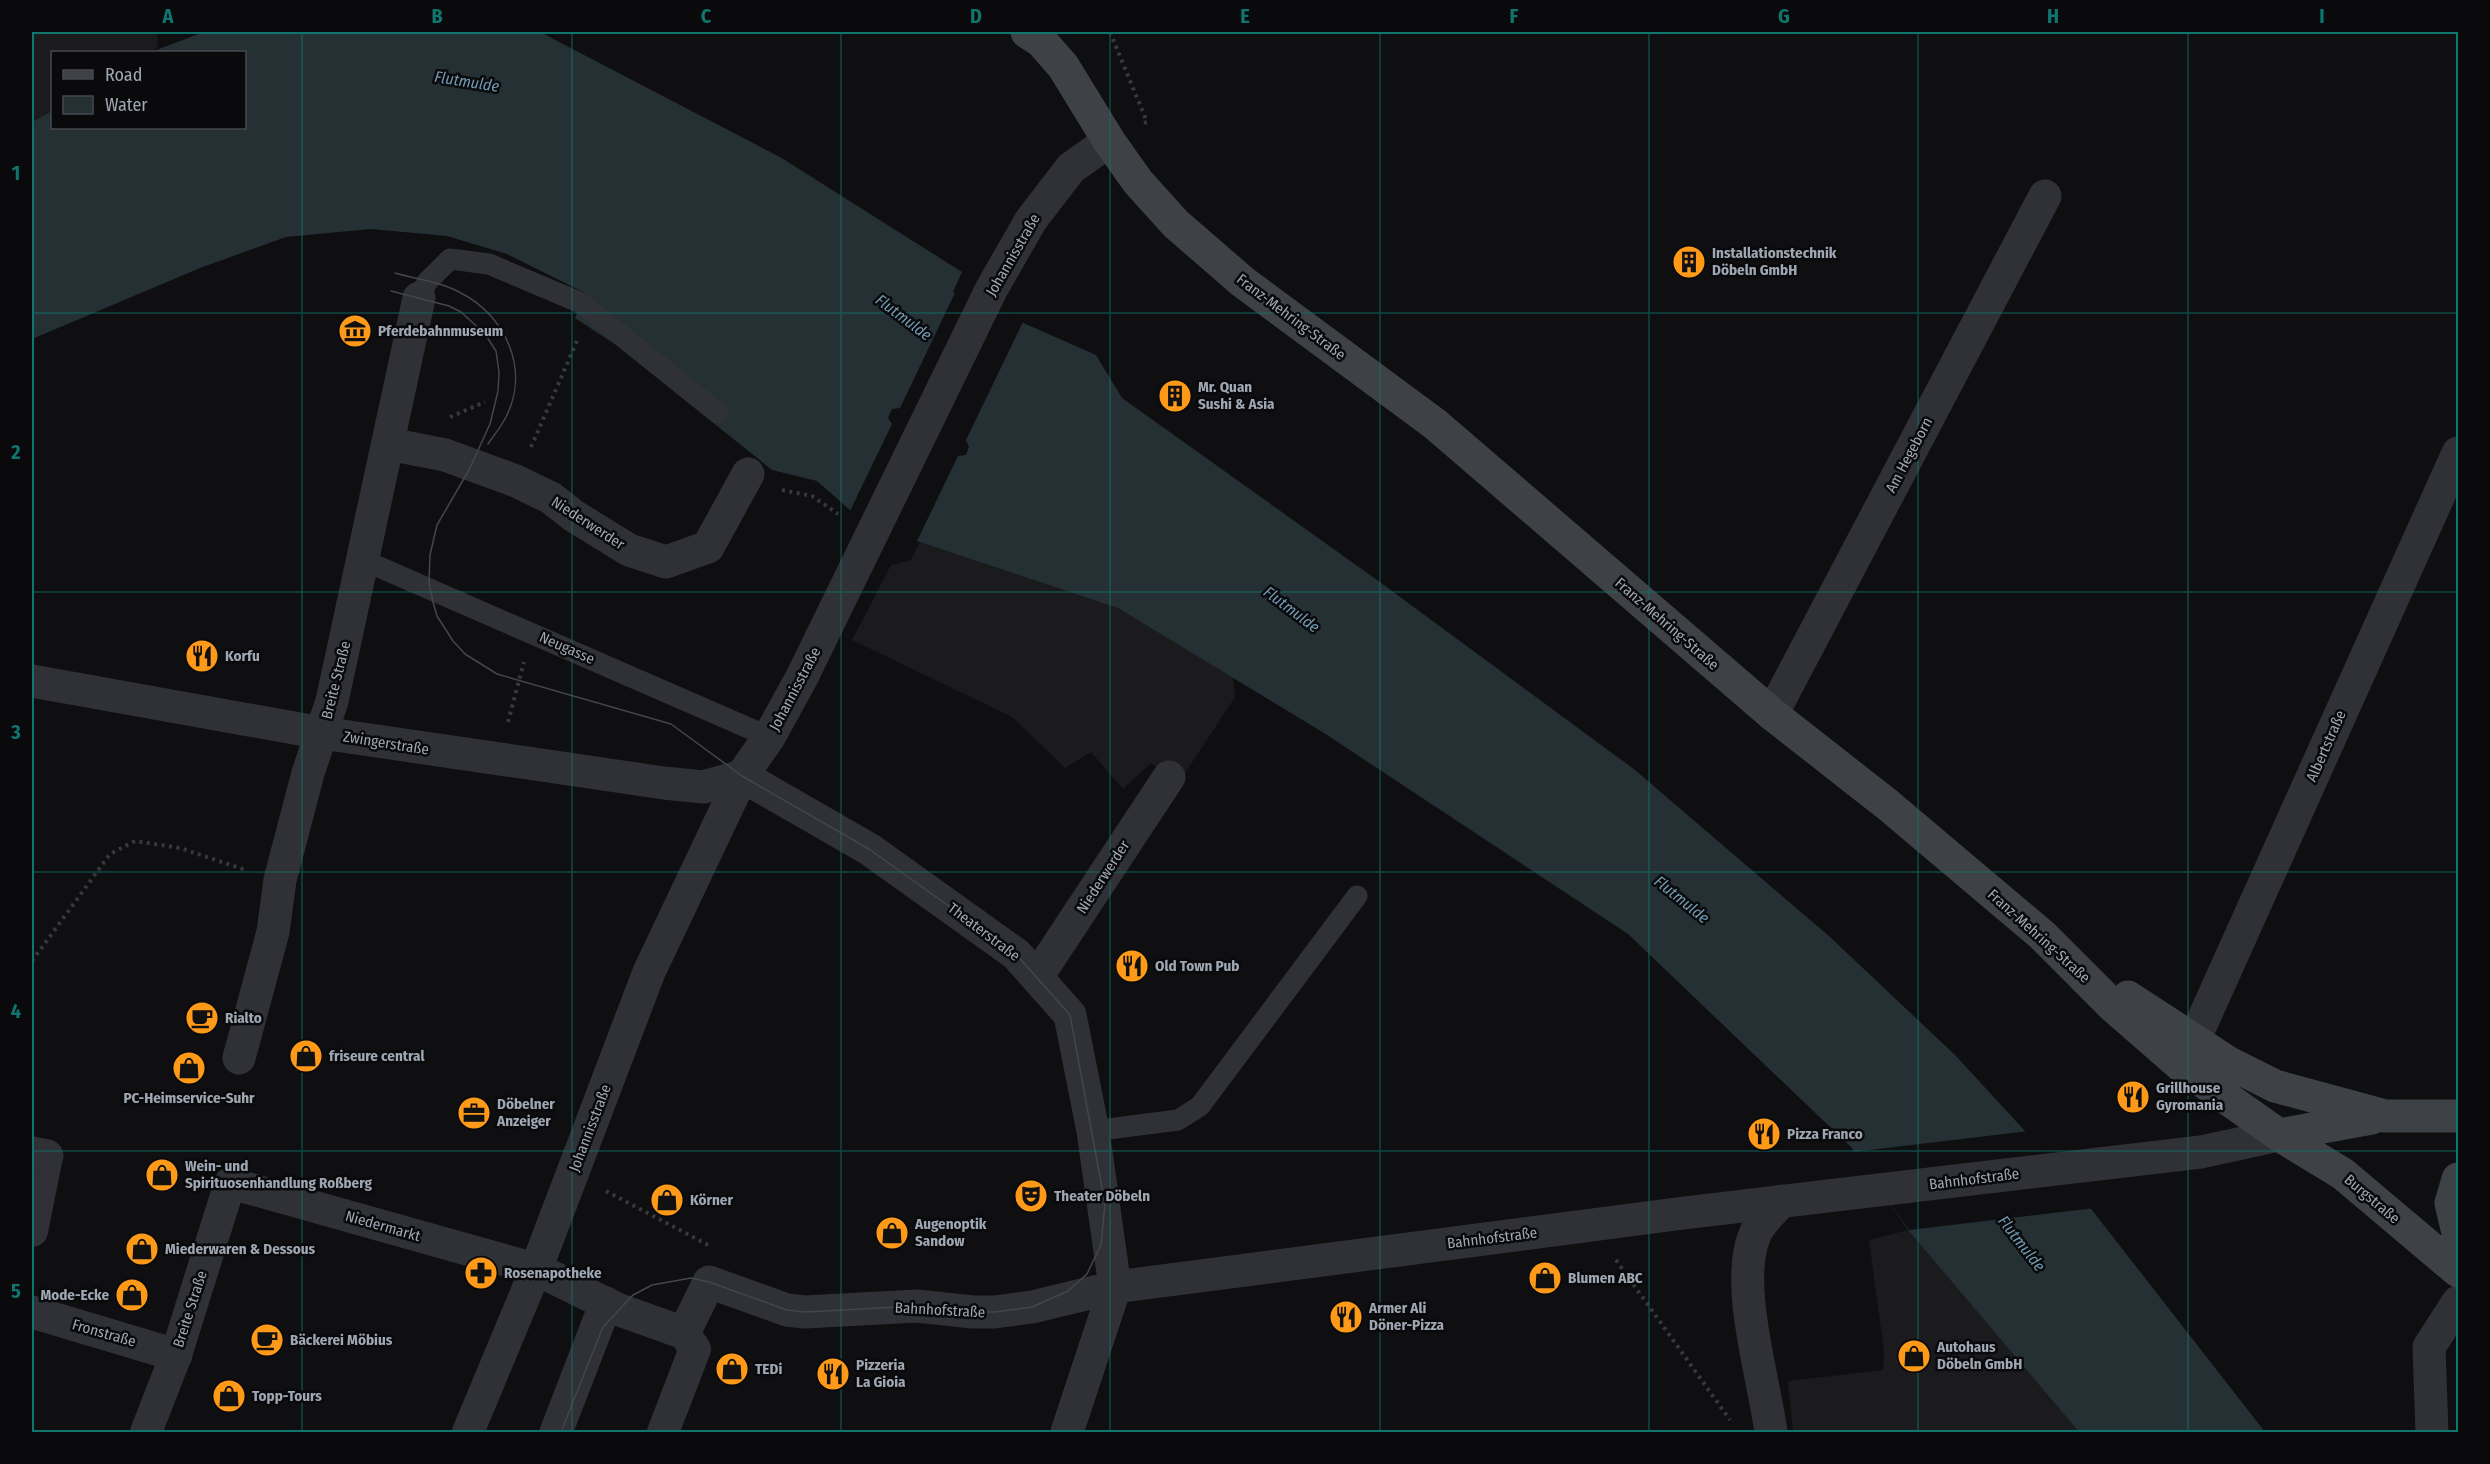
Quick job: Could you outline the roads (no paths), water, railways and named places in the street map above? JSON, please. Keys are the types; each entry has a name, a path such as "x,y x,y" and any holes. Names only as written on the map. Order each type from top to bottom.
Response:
{"main road":[{"name":"Franz-Mehring-Straße","path":"1027,32 1041,41 1063,66 1109,141 1138,182 1176,224 1243,282 1435,424 1772,714 1888,805 2042,935 2113,1006 2184,1068 2279,1135"},
{"path":"2042,935 2138,1004 2229,1063 2276,1086 2385,1116"},
{"path":"2279,1135 2385,1116 2458,1116"},
{"name":"Burgstraße","path":"2279,1135 2343,1174 2458,1271"},
{"path":"2458,1179 2451,1203 2458,1233"}],"street":[{"name":"Johannisstraße","path":"536,1269 649,972 742,776 769,737 802,677 992,288 1032,220 1071,168 1109,141"},
{"name":"Am Hegeborn","path":"1772,714 2045,196"},
{"name":"Breite Straße","path":"239,1058 273,932 280,880 308,774 322,733 363,560 419,298"},
{"name":"Niederwerder","path":"389,444 445,455 516,481 551,498 574,516 629,549 666,562 708,547 748,474"},
{"name":"Albertstraße","path":"2194,1040 2458,453"},
{"name":"Zwingerstraße","path":"32,681 322,733 500,760 703,787 742,776"},
{"name":"Theaterstraße","path":"742,776 869,849 1016,954 1070,1015 1093,1131 1115,1287"},
{"name":"Niederwerder","path":"1038,977 1169,777"},
{"name":"Bahnhofstraße","path":"684,1333 709,1282 787,1310 806,1312 909,1306 995,1312 1032,1307 1115,1287 1782,1201 2201,1152 2279,1135"},
{"path":"32,1231 39,1155"},
{"name":"Breite Straße","path":"146,1432 176,1354 230,1183"},
{"name":"Niedermarkt","path":"230,1183 536,1269 606,1303 684,1333"},
{"path":"1771,1432 1748,1298 1749,1252 1754,1235 1764,1220 1782,1201"},
{"path":"468,1432 536,1269"},
{"path":"1067,1432 1115,1287"},
{"path":"2432,1432 2429,1347 2458,1302"},
{"path":"556,1432 606,1303"},
{"name":"Fronstraße","path":"32,1312 176,1354"},
{"path":"663,1432 695,1348 684,1333"}],"lane":[{"path":"419,298 427,282 450,259 489,264 581,303 718,413"},
{"name":"Neugasse","path":"363,560 769,737"},
{"path":"1093,1131 1178,1120 1200,1106 1357,896"}],"water":[{"name":"Flutmulde","path":"204,32 540,32 780,157 962,272 953,292 1096,355 1122,398 1377,580 1635,770 1830,937 1955,1055 2060,1169 2265,1432 2079,1432 1908,1230 1851,1147 1628,934 1324,733 1118,608 920,542 858,517 817,481 772,470 616,345 575,318 585,293 507,254 447,236 371,229 286,237 200,268 32,339 32,122 51,112 51,129 246,129 246,51 154,51"}],"tram line":[{"path":"395,273 454,289 477,303 501,330 514,363 513,399 500,428 488,444"},
{"path":"391,291 449,306 461,312 485,334 496,351 499,372 498,391 490,424 469,470 437,525 430,555 429,583 433,602 437,616 453,641 465,654 497,674 671,724 742,776 869,849 1016,954 1070,1015 1105,1204 1101,1245 1087,1274 1068,1291 1032,1307 995,1312 917,1306 805,1312 787,1310 709,1282 691,1278 652,1285 633,1295 603,1327 561,1432"}],"place":[{"name":"Installationstechnik Döbeln GmbH","path":"1689,262"},
{"name":"Pferdebahnmuseum","path":"355,331"},
{"name":"Mr. Quan Sushi & Asia","path":"1175,396"},
{"name":"Korfu","path":"202,656"},
{"name":"Old Town Pub","path":"1132,966"},
{"name":"Rialto","path":"202,1018"},
{"name":"friseure central","path":"306,1056"},
{"name":"PC-Heimservice-Suhr","path":"189,1068"},
{"name":"Grillhouse Gyromania","path":"2133,1097"},
{"name":"Döbelner Anzeiger","path":"474,1113"},
{"name":"Pizza Franco","path":"1764,1134"},
{"name":"Wein- und Spirituosenhandlung Roßberg","path":"162,1175"},
{"name":"Theater Döbeln","path":"1031,1196"},
{"name":"Körner","path":"667,1200"},
{"name":"Augenoptik Sandow","path":"892,1233"},
{"name":"Miederwaren & Dessous","path":"142,1249"},
{"name":"Rosenapotheke","path":"481,1273"},
{"name":"Blumen ABC","path":"1545,1278"},
{"name":"Mode-Ecke","path":"132,1295"},
{"name":"Armer Ali Döner-Pizza","path":"1346,1317"},
{"name":"Bäckerei Möbius","path":"267,1340"},
{"name":"Autohaus Döbeln GmbH","path":"1914,1356"},
{"name":"TEDi","path":"732,1369"},
{"name":"Pizzeria La Gioia","path":"833,1374"},
{"name":"Topp-Tours","path":"229,1396"}]}
